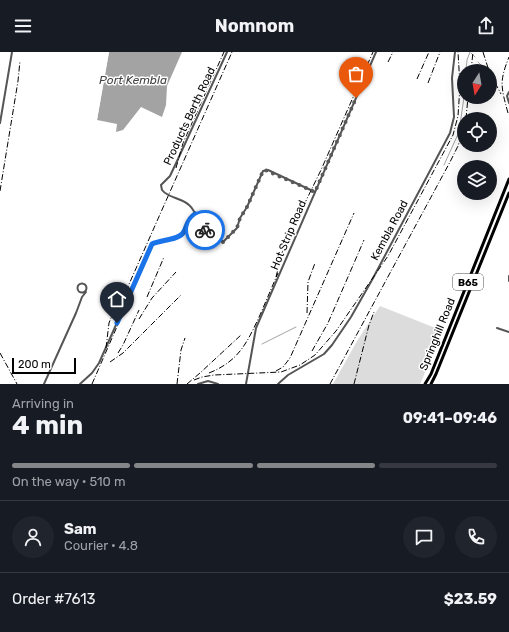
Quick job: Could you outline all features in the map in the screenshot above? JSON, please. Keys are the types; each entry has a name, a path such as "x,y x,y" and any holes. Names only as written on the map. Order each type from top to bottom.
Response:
{"main road":[{"name":"Springhill Road","path":"425,384 431,374 509,178"},
{"name":"Springhill Road","path":"432,384 509,193"}],"street":[{"path":"0,123 12,52"},
{"name":"Products Berth Road","path":"195,214 188,204 164,192 161,188 162,183 170,176 227,52"},
{"name":"Hot Strip Road","path":"246,384 256,328 376,52"},
{"name":"Kembla Road","path":"278,384 288,375 324,354 330,348 351,317 372,280 450,133 454,117 452,78 455,52"},
{"path":"509,92 507,96 509,101"},
{"path":"80,384 92,373 99,363 152,244 177,237 182,234 188,221 195,214 201,226 205,230 223,242 235,230 263,171 265,170 315,192"},
{"path":"509,276 509,281"},
{"path":"44,384 81,300 86,292 87,287 83,283 79,285 78,290 81,295 81,300"},
{"path":"78,290 82,293 86,292"},
{"path":"497,328 509,332"},
{"path":"198,384 208,382 218,384"}],"shaded area":[{"path":"380,306 443,331 420,384 333,384 357,341"}],"water":[{"name":"Port Kembla","path":"109,52 182,52 167,86 166,105 162,117 141,107 123,130 116,132 117,124 97,120"}],"pier":[{"path":"107,52 109,52 97,120 95,120"}],"waterway":[{"path":"467,64 470,52"},
{"path":"471,53 475,57"},
{"path":"444,165 459,132 463,104"},
{"path":"262,344 296,327"}],"railway":[{"path":"176,168 183,143 224,52"},
{"path":"92,384 119,322 126,291 232,52"},
{"path":"276,277 282,253 321,170 373,52"},
{"path":"388,62 393,52"},
{"path":"417,79 429,52"},
{"path":"428,83 440,52"},
{"path":"194,380 214,375 281,372 300,365 315,355 336,331 388,256 453,135 458,116 460,86 458,52"},
{"path":"472,64 473,52"},
{"path":"483,52 487,64"},
{"path":"508,113 502,79 509,57"},
{"path":"0,191 20,61"},
{"path":"497,86 501,94"},
{"path":"467,104 467,112"},
{"path":"330,384 457,148"},
{"path":"276,371 283,367 290,358 354,213"},
{"path":"312,351 328,323 364,240"},
{"path":"147,297 164,257"},
{"path":"307,313 308,282 315,263"},
{"path":"139,319 152,298 176,272"},
{"path":"209,373 228,363 241,350 251,334 278,273"},
{"path":"106,348 109,323 122,290"},
{"path":"110,362 123,353 181,295"},
{"path":"118,353 139,310"},
{"path":"354,384 369,325 374,312"},
{"path":"187,384 241,335"},
{"path":"177,384 181,350 185,338"},
{"path":"0,353 17,384"}],"way so far":[{"path":"205,230 223,242 234,232 263,171 265,170 268,170 315,192 356,98"}],"route":[{"path":"117,323 152,244 177,237 182,234 188,221 195,214 201,226 205,230"}]}
